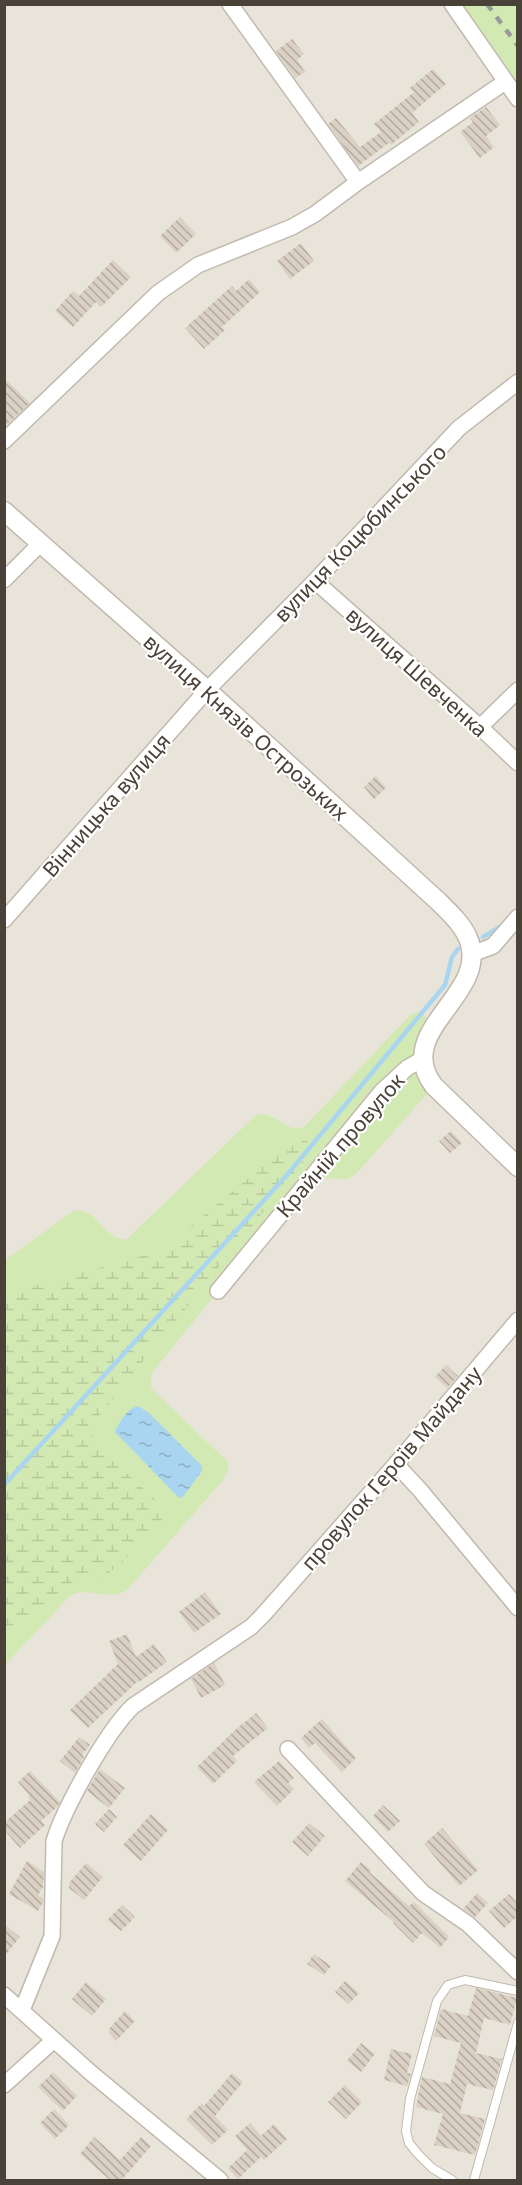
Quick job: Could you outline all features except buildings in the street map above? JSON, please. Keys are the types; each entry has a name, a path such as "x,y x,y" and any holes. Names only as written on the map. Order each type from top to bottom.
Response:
{"street":[{"path":"230,4 358,182"},
{"path":"452,4 518,99"},
{"path":"4,441 174,280 198,265 292,227 315,214 505,82"},
{"name":"вулиця Коцюбинського","path":"207,690 315,581 459,428 518,382"},
{"name":"вулиця Князів Острозьких","path":"4,511 207,690 439,902 466,934 472,954"},
{"path":"4,580 41,543"},
{"name":"вулиця Шевченка","path":"315,581 518,763"},
{"name":"Вінницька вулиця","path":"4,920 207,690"},
{"path":"480,727 518,690"},
{"path":"472,954 493,945 518,916"},
{"name":"Крайній провулок","path":"218,1291 382,1091 407,1068 421,1060 424,1046 467,976 472,954"},
{"path":"421,1060 424,1074 434,1086 518,1167"},
{"name":"провулок Героїв Майдану","path":"22,2010 52,1936 54,1841 58,1827 121,1717 133,1706 251,1628 396,1464 518,1320"},
{"path":"396,1464 518,1608"},
{"path":"288,1749 423,1893 468,1924 518,1972"},
{"path":"4,1995 220,2181"},
{"path":"4,2085 54,2040"}],"lane":[{"path":"452,2181 432,2168 418,2154 409,2143 406,2132 410,2099 437,2001 448,1984 465,1980 518,1991"},
{"path":"474,2181 518,2023"}],"shaded area":[{"path":"5,5 452,5 518,99 517,2180 5,2180"}],"green space":[{"path":"452,5 517,5 517,99"},
{"path":"418,1012 437,1024 431,1032 434,1086 358,1172 347,1180 318,1177 218,1291 151,1374 151,1388 228,1462 224,1479 128,1589 114,1594 85,1592 70,1596 5,1665 5,1260 73,1211 81,1210 88,1213 113,1235 127,1239 256,1115 270,1116 292,1128 305,1126 410,1015"},
{"path":"300,1140 307,1141 311,1145 306,1159 93,1425 92,1434 98,1447 159,1503 163,1516 161,1523 114,1569 103,1575 67,1585 5,1639 5,1304 22,1289 157,1252 291,1143"}],"water":[{"path":"138,1406 148,1412 202,1466 202,1471 182,1498 178,1497 115,1432 124,1416"}],"waterway":[{"path":"483,937 500,927"},
{"path":"4,1485 287,1175 445,985 452,957 458,949"}],"railway":[{"path":"487,4 518,46"}]}
